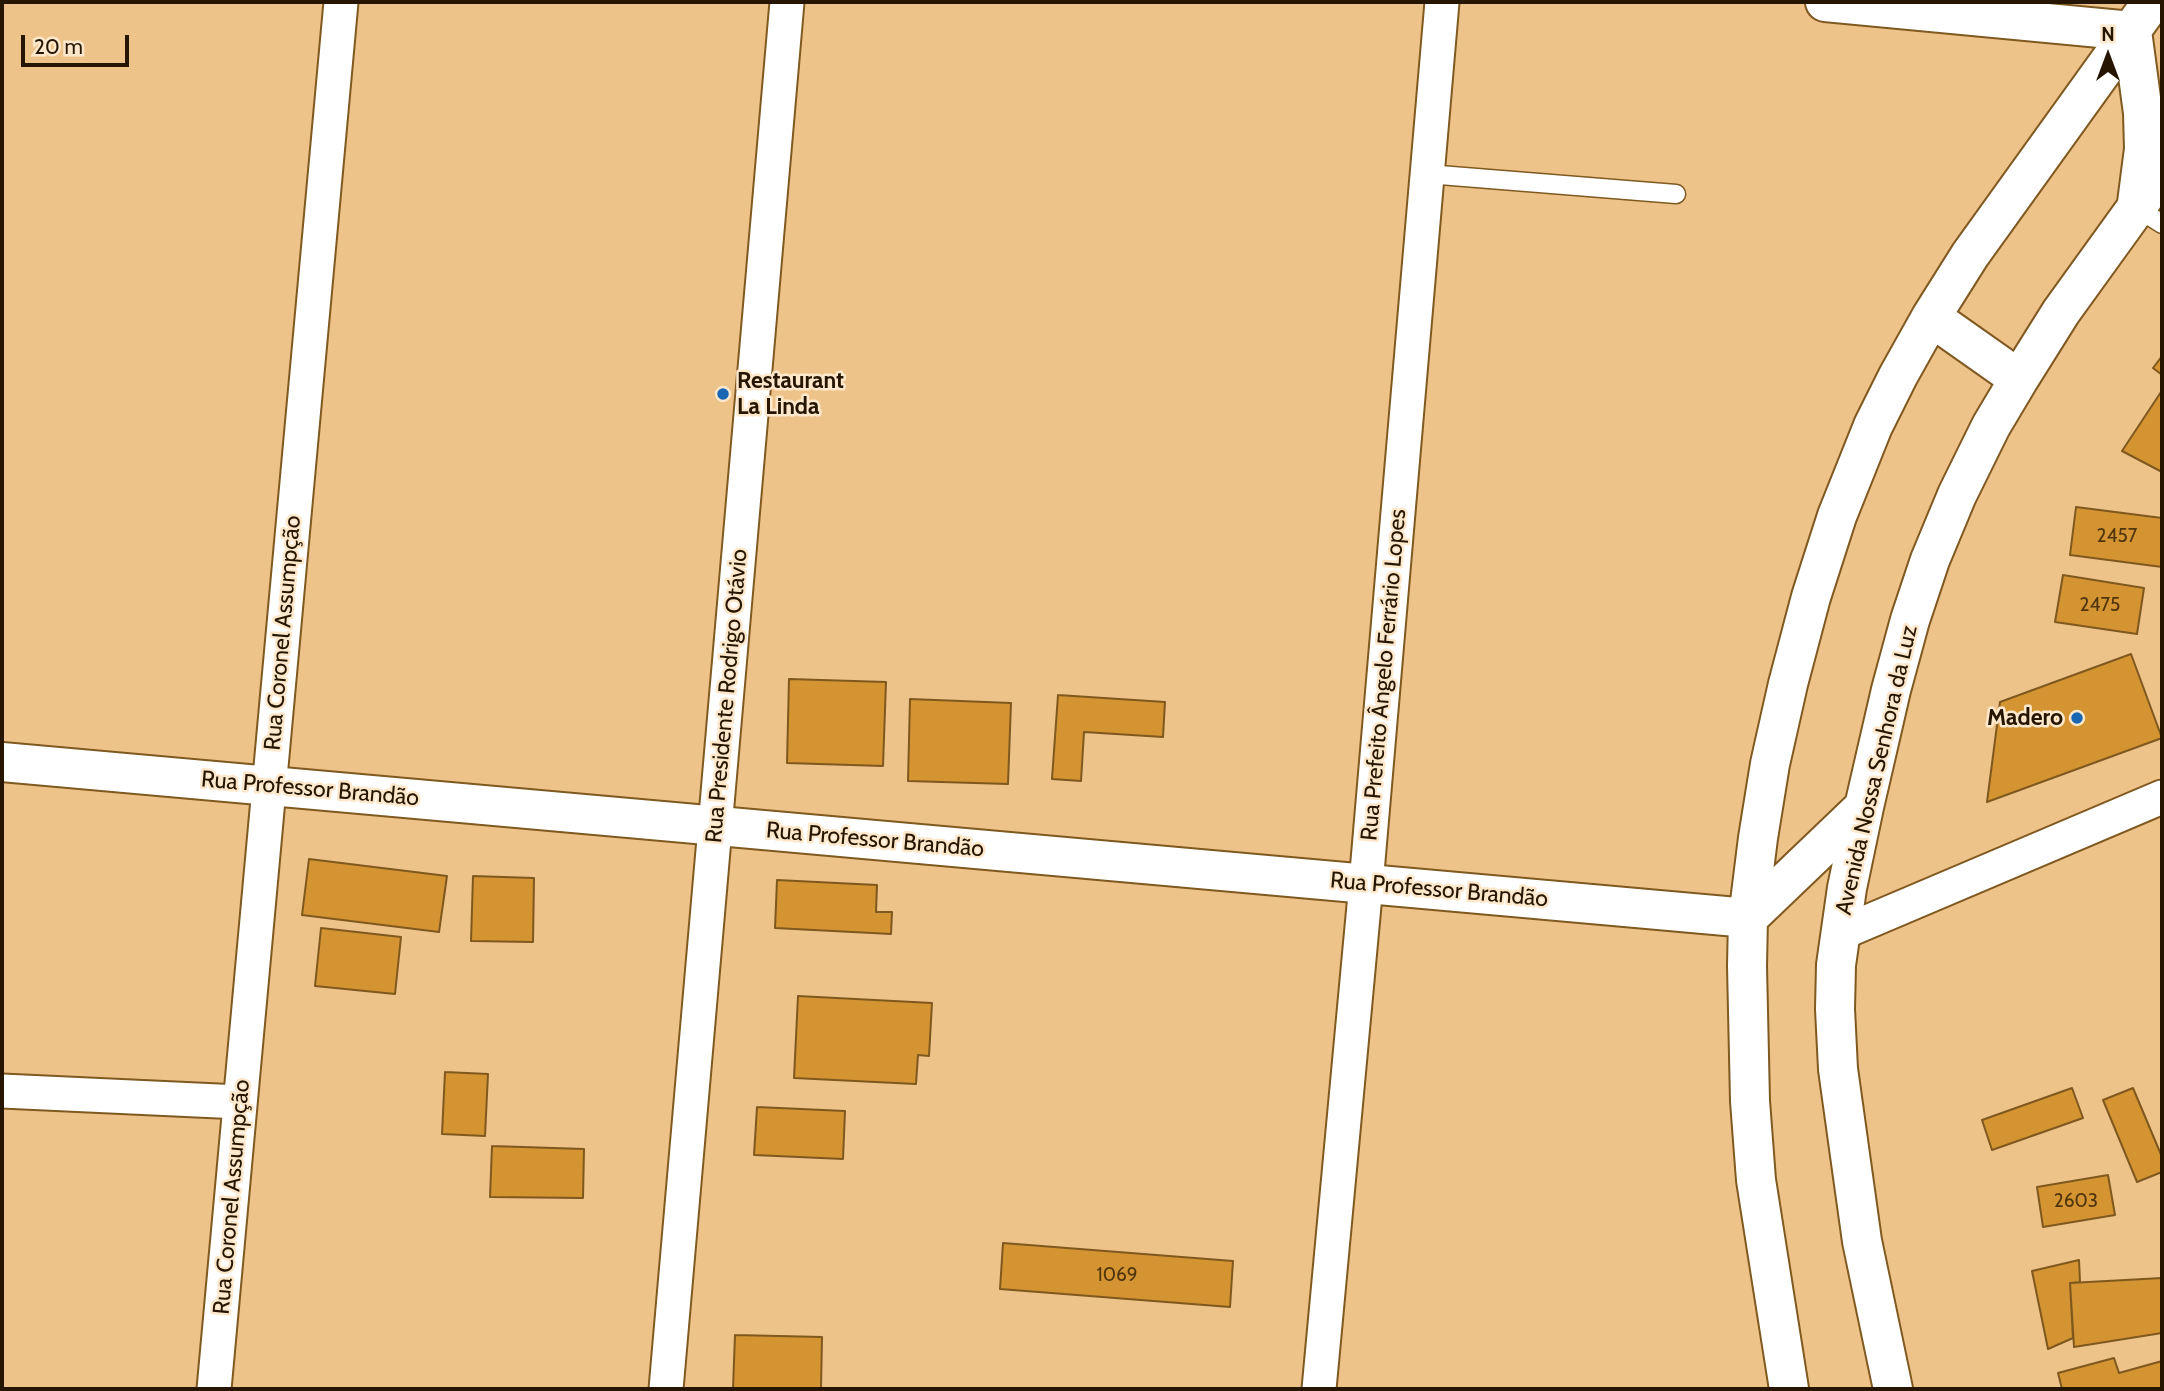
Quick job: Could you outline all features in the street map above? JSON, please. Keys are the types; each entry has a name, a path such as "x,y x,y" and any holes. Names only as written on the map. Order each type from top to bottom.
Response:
{"main road":[{"path":"1825,2 2142,16"},
{"path":"2142,16 2144,149 2150,216"},
{"path":"1788,1389 1756,1180 1748,1027 1748,918 1770,764 1811,597 1837,516 1873,426 1931,317 2002,210 2142,16"},
{"name":"Avenida Nossa Senhora da Luz","path":"1893,1389 1862,1241 1838,1069 1835,1009 1839,934 1864,807 1891,690 1930,561 1974,460 2019,379 2061,312 2150,216 2162,172"},
{"path":"1931,317 2019,379"},
{"name":"Rua Professor Brandão","path":"2,762 1748,918"},
{"path":"1748,918 1864,807"}],"street":[{"name":"Rua Coronel Assumpção","path":"214,1389 341,2"},
{"name":"Rua Presidente Rodrigo Otávio","path":"666,1389 788,2"},
{"name":"Rua Prefeito Ângelo Ferrário Lopes","path":"1319,1389 1366,884 1442,2"},
{"path":"1839,934 2162,797"},
{"path":"2,1091 240,1102"}],"lane":[{"path":"1427,174 1676,194"}],"building":[{"path":"2162,356 2162,375 2153,368"},
{"path":"2162,392 2162,472 2122,451"},
{"path":"2076,507 2162,518 2162,567 2070,555"},
{"path":"2063,575 2144,588 2137,634 2055,622"},
{"name":"Madero","path":"2131,654 2162,738 1987,802 2000,702"},
{"path":"789,679 886,682 883,766 787,763"},
{"path":"1058,695 1165,702 1163,737 1084,732 1081,781 1052,779"},
{"path":"910,699 1011,703 1008,784 908,781"},
{"path":"309,859 447,876 439,932 302,915"},
{"path":"473,876 534,878 533,942 471,941"},
{"path":"777,880 877,885 876,912 892,912 891,934 775,928"},
{"path":"321,928 401,937 395,994 315,986"},
{"path":"798,996 932,1003 929,1056 918,1055 916,1084 794,1078"},
{"path":"445,1072 488,1074 485,1136 442,1134"},
{"path":"2072,1088 2083,1118 1992,1150 1982,1120"},
{"path":"2133,1088 2162,1157 2162,1172 2137,1182 2103,1100"},
{"path":"757,1107 845,1111 843,1159 754,1155"},
{"path":"492,1146 584,1149 583,1198 490,1197"},
{"path":"2108,1175 2115,1215 2043,1227 2037,1187"},
{"path":"1003,1243 1233,1261 1230,1307 1000,1289"},
{"path":"2079,1260 2080,1282 2070,1283 2073,1338 2048,1349 2032,1271"},
{"path":"2162,1278 2162,1333 2074,1347 2070,1283"},
{"path":"735,1335 822,1337 821,1389 733,1389"},
{"path":"2114,1358 2119,1373 2162,1361 2162,1389 2062,1389 2058,1373"}],"place":[{"name":"Restaurant La Linda","path":"723,394"},
{"name":"Madero","path":"2077,718"}]}
